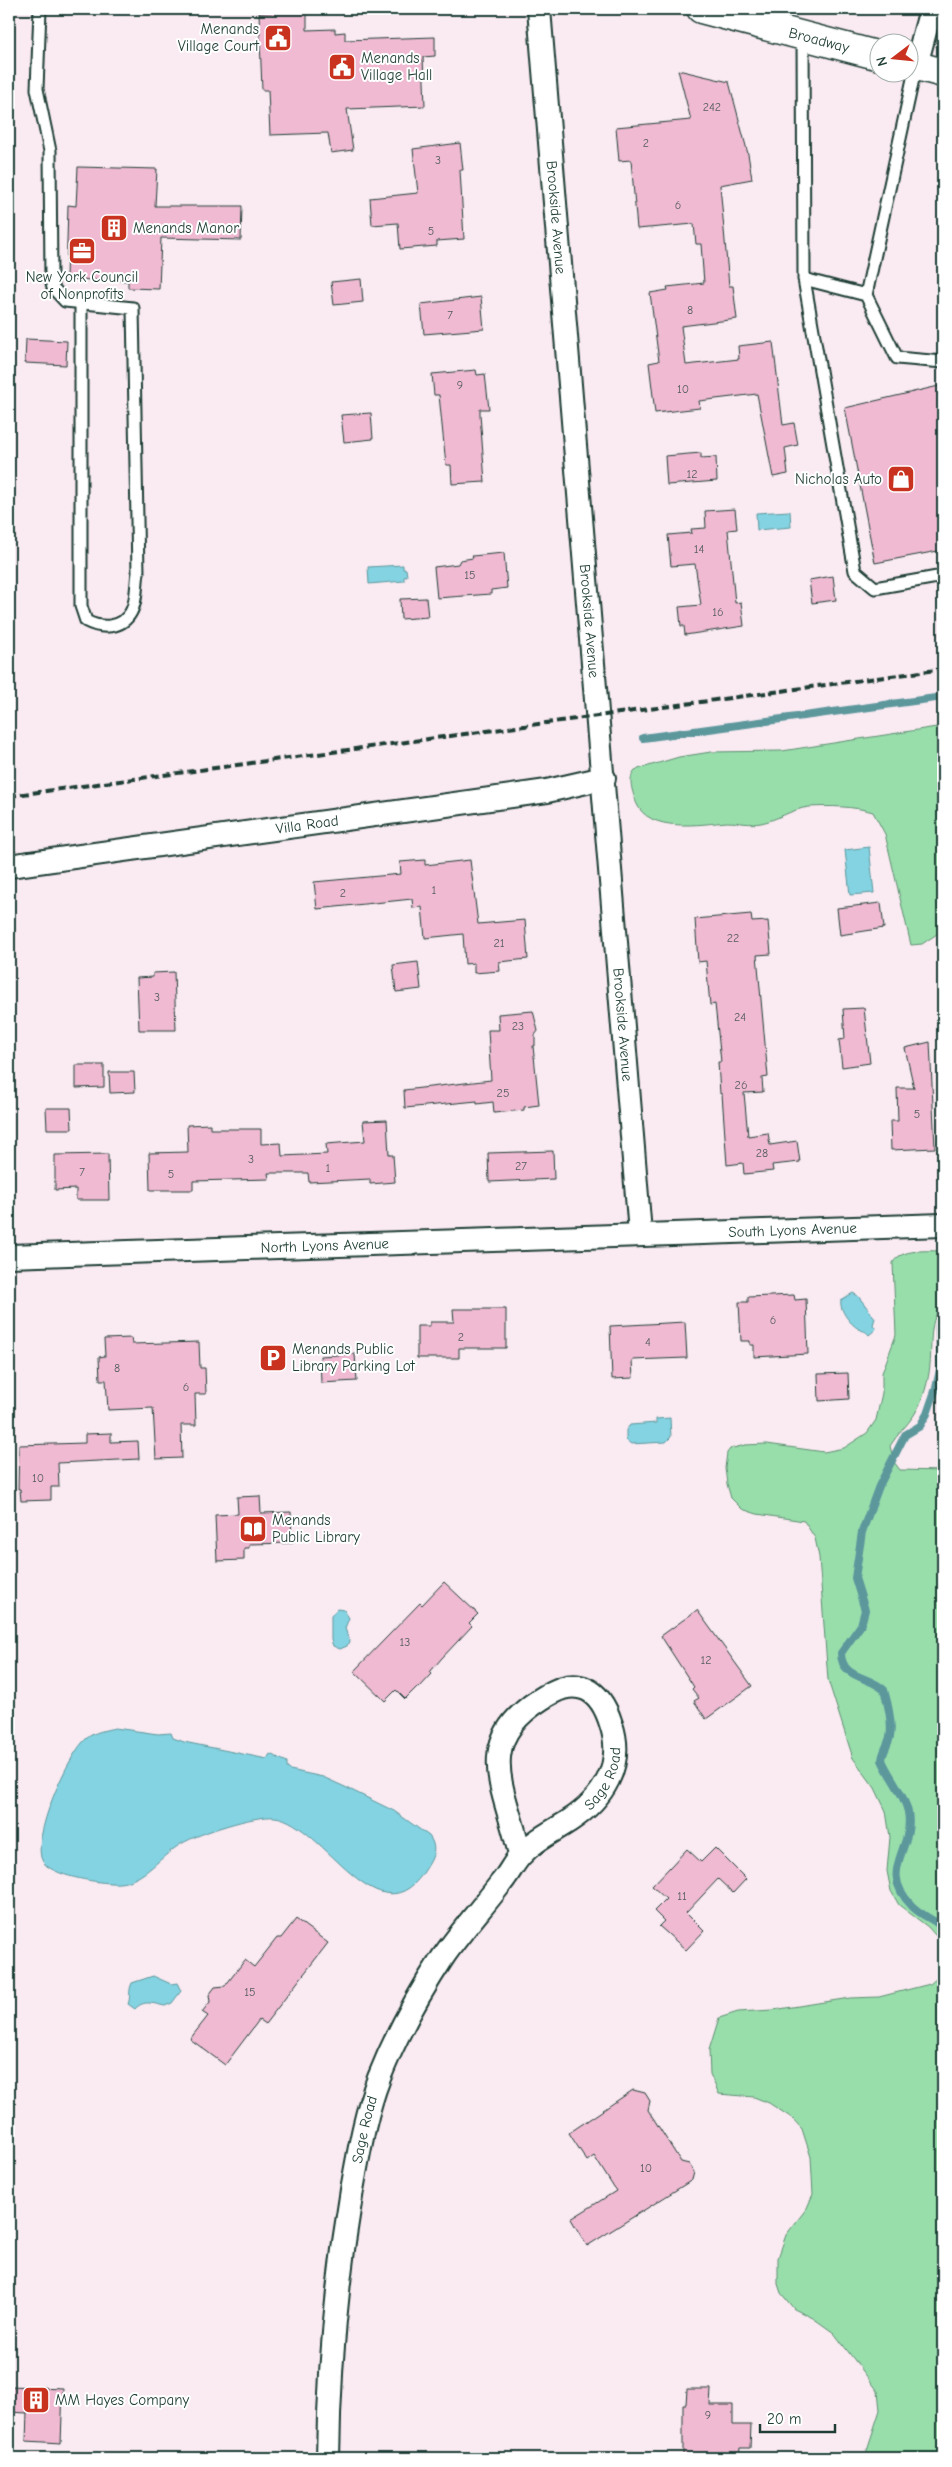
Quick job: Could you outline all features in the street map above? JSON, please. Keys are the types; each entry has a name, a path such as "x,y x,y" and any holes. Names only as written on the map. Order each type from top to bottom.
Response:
{"main road":[{"name":"Broadway","path":"701,9 730,12 802,35 870,53"},
{"path":"920,66 943,73"}],"street":[{"name":"Brookside Avenue","path":"539,9 604,778 640,1233"},
{"path":"920,43 931,9"},
{"name":"Villa Road","path":"9,866 547,791 604,778"},
{"name":"South Lyons Avenue","path":"640,1233 943,1224"},
{"name":"North Lyons Avenue","path":"9,1256 640,1233"},
{"name":"Sage Road","path":"325,2454 347,2217 367,2116 379,2079 414,2003 445,1954 502,1882 520,1856 545,1835 568,1822 586,1807 613,1772 615,1742 610,1720 597,1697 582,1688 565,1687 543,1698 515,1718 501,1741 499,1757 500,1781 520,1856"}],"lane":[{"path":"40,9 37,89 50,151 51,280 53,288 65,302 133,308 138,573 132,611 123,622 108,626 96,626 86,621 81,606 81,304"},
{"path":"802,35 804,278 855,570 875,588 943,576"},
{"path":"909,82 866,295 897,358 943,362"},
{"path":"804,278 866,295"}],"green space":[{"path":"943,726 943,930 922,944 911,945 885,834 873,812 841,807 809,807 761,823 727,822 677,825 652,819 642,812 636,802 631,786 631,777 635,770 679,757 711,752 782,751"},
{"path":"943,1251 943,1306 938,1311 933,1325 927,1383 923,1397 914,1415 890,1446 894,1462 900,1470 943,1471 943,1944 928,1927 899,1905 891,1891 887,1871 890,1837 886,1811 875,1788 853,1758 828,1680 819,1557 815,1538 804,1521 757,1514 742,1509 731,1498 725,1468 727,1453 730,1449 745,1445 767,1444 824,1452 844,1448 867,1433 876,1420 882,1393 882,1373 896,1335 893,1263 897,1258 908,1253"},
{"path":"943,1973 943,2458 867,2458 867,2450 880,2410 878,2391 834,2333 813,2318 794,2309 781,2293 778,2284 778,2258 786,2235 807,2208 813,2194 811,2157 802,2129 792,2118 769,2103 754,2097 719,2094 710,2074 709,2050 719,2018 738,2012 773,2010 850,1998 879,1997 930,1984"}],"water":[{"path":"790,511 791,527 757,530 756,513"},
{"path":"403,565 407,576 404,577 404,581 369,584 368,567"},
{"path":"869,847 874,893 850,895 845,850"},
{"path":"853,1293 858,1296 875,1318 873,1325 876,1329 869,1335 852,1324 842,1308 841,1300"},
{"path":"670,1418 671,1437 666,1442 631,1444 626,1440 626,1430 630,1425 656,1423 656,1419"},
{"path":"337,1609 344,1610 349,1618 345,1628 349,1641 347,1646 340,1649 333,1646 331,1640 331,1616"},
{"path":"115,1728 158,1734 171,1733 173,1738 184,1742 267,1759 270,1754 287,1762 287,1768 290,1770 323,1777 394,1811 429,1836 434,1852 427,1867 409,1888 390,1894 371,1888 294,1824 275,1817 266,1817 213,1830 189,1840 172,1850 140,1876 122,1883 85,1880 64,1875 48,1867 43,1862 40,1851 41,1836 46,1817 61,1778 79,1746 93,1734"},
{"path":"153,1976 171,1984 177,1983 181,1991 172,2003 165,2006 146,2003 135,2009 128,2004 132,1983"}],"building":[{"name":"Menands Village Hall","path":"307,11 307,30 335,29 335,33 345,32 345,40 435,37 435,56 423,57 425,106 347,109 353,150 331,153 328,133 270,135 268,90 262,90 259,13"},
{"path":"678,70 729,82 748,154 752,179 720,185 729,286 733,286 737,319 681,326 686,365 739,359 738,346 773,342 783,425 794,423 798,445 785,448 788,474 773,477 757,394 699,401 700,408 655,413 649,363 659,361 650,293 668,290 667,287 704,283 701,244 696,244 694,224 637,229 631,160 619,161 616,127 691,120"},
{"path":"460,143 463,170 460,170 464,239 437,241 437,246 400,249 398,223 372,225 370,198 418,193 413,149"},
{"name":"Menands Manor","path":"78,167 157,169 155,206 242,206 241,240 161,238 159,289 128,288 128,281 66,279 68,205 76,206"},
{"path":"361,279 363,302 334,305 331,282"},
{"path":"481,297 484,329 424,334 421,304"},
{"path":"26,339 67,341 66,365 25,363"},
{"path":"476,370 477,375 485,374 489,409 480,409 485,482 452,484 451,465 446,465 439,395 434,395 432,374"},
{"name":"Nicholas Auto","path":"943,385 943,550 875,563 845,408"},
{"path":"371,413 373,439 344,442 341,415"},
{"path":"701,453 701,458 716,457 717,481 667,485 665,456"},
{"path":"735,509 737,529 728,530 735,603 741,602 744,626 685,635 684,626 681,626 679,607 701,605 695,564 671,566 668,535 692,533 691,529 706,528 705,511"},
{"path":"504,553 507,588 491,590 491,594 437,598 434,567 458,564 460,560 473,558 472,556"},
{"path":"833,576 836,600 812,603 809,580"},
{"path":"426,598 428,617 401,619 400,599"},
{"path":"425,860 425,865 470,860 478,924 525,920 528,959 499,962 500,971 474,973 474,963 465,964 463,934 425,938 422,907 413,908 412,899 317,909 314,882 401,874 400,862"},
{"path":"881,903 884,928 840,935 837,908"},
{"path":"751,914 752,922 768,921 771,954 757,955 768,1077 762,1078 763,1092 744,1093 748,1136 768,1133 770,1145 797,1141 800,1162 772,1165 773,1171 744,1174 743,1163 727,1165 722,1094 720,1094 718,1062 721,1062 715,1004 710,1005 706,961 698,962 695,919"},
{"path":"418,962 421,989 396,992 393,965"},
{"path":"174,972 176,1030 139,1030 137,978 153,977 153,973"},
{"path":"864,1008 870,1063 842,1067 839,1040 845,1039 843,1009"},
{"path":"533,1011 538,1031 535,1035 535,1046 533,1046 539,1105 524,1107 524,1110 494,1113 493,1102 477,1104 477,1101 405,1108 404,1090 491,1080 488,1030 499,1030 498,1014"},
{"path":"930,1042 935,1148 891,1150 890,1121 898,1121 897,1088 914,1088 905,1048"},
{"path":"76,1065 104,1065 104,1087 76,1088"},
{"path":"109,1072 134,1072 135,1092 110,1093"},
{"path":"46,1108 71,1108 72,1129 47,1129"},
{"path":"387,1120 389,1155 393,1155 395,1182 370,1184 370,1179 309,1182 308,1173 268,1173 269,1179 193,1181 193,1190 150,1190 149,1153 188,1152 187,1125 210,1124 210,1129 261,1129 261,1144 281,1143 282,1156 327,1154 326,1144 365,1141 363,1121"},
{"path":"553,1151 554,1179 489,1182 488,1153"},
{"path":"108,1154 109,1200 76,1200 76,1189 55,1190 55,1155"},
{"path":"794,1295 795,1300 806,1299 808,1354 754,1357 754,1345 750,1345 750,1341 741,1341 739,1302 748,1302 748,1297"},
{"path":"453,1309 506,1309 506,1348 459,1348 459,1358 417,1358 417,1326 430,1326 430,1322 454,1322"},
{"path":"685,1322 687,1358 632,1360 633,1378 612,1379 610,1326"},
{"path":"131,1338 132,1344 199,1342 200,1368 205,1368 206,1394 195,1394 196,1425 181,1425 182,1458 156,1459 153,1408 108,1410 106,1380 100,1380 99,1357 105,1356 104,1339"},
{"path":"355,1354 357,1381 321,1383 320,1356"},
{"path":"848,1373 849,1399 819,1401 818,1374"},
{"path":"111,1433 111,1442 138,1441 139,1459 58,1463 59,1487 51,1487 51,1500 21,1501 20,1489 18,1489 19,1445 85,1443 85,1434"},
{"name":"Menands Public Library","path":"260,1496 261,1513 291,1512 292,1543 249,1544 249,1548 244,1548 244,1560 217,1561 215,1515 238,1514 237,1497"},
{"path":"444,1582 478,1614 469,1623 472,1626 441,1659 430,1672 432,1674 419,1688 417,1687 405,1699 396,1690 385,1701 354,1671 420,1603 422,1605"},
{"path":"697,1610 752,1686 706,1719 694,1701 699,1698 692,1689 694,1687 661,1636"},
{"path":"715,1848 746,1879 733,1893 718,1879 686,1913 704,1931 686,1950 659,1926 664,1921 654,1911 666,1899 652,1886 687,1849 701,1862"},
{"path":"296,1919 328,1943 265,2024 259,2020 225,2065 190,2039 208,2016 202,2012 210,2002 209,1995 215,1987 225,1986 245,1960 254,1967 277,1938 281,1938"},
{"path":"633,2090 645,2093 650,2101 648,2110 681,2162 689,2164 694,2172 692,2180 587,2246 571,2219 616,2191 594,2156 587,2161 569,2133"},
{"name":"MM Hayes Company","path":"9,2386 63,2388 61,2443 26,2441 27,2413 9,2412"},
{"path":"687,2389 711,2389 710,2405 733,2405 733,2425 751,2425 750,2448 740,2448 739,2458 683,2458 683,2404 686,2404"}],"waterway":[{"path":"643,738 943,697"},
{"path":"943,1308 939,1327 941,1366 936,1388 927,1414 920,1426 905,1435 879,1486 862,1532 855,1578 865,1610 861,1625 841,1653 842,1661 846,1668 884,1690 890,1714 891,1732 882,1760 906,1805 909,1825 907,1838 899,1859 897,1881 902,1893 912,1906 943,1928"}],"railway":[{"path":"9,796 943,669"}],"place":[{"name":"Menands Village Court","path":"278,38"},
{"name":"Menands Village Hall","path":"342,67"},
{"name":"Menands Manor","path":"114,228"},
{"name":"New York Council of Nonprofits","path":"82,251"},
{"name":"Nicholas Auto","path":"901,479"},
{"name":"Menands Public Library Parking Lot","path":"273,1358"},
{"name":"Menands Public Library","path":"253,1529"},
{"name":"MM Hayes Company","path":"36,2400"}]}
